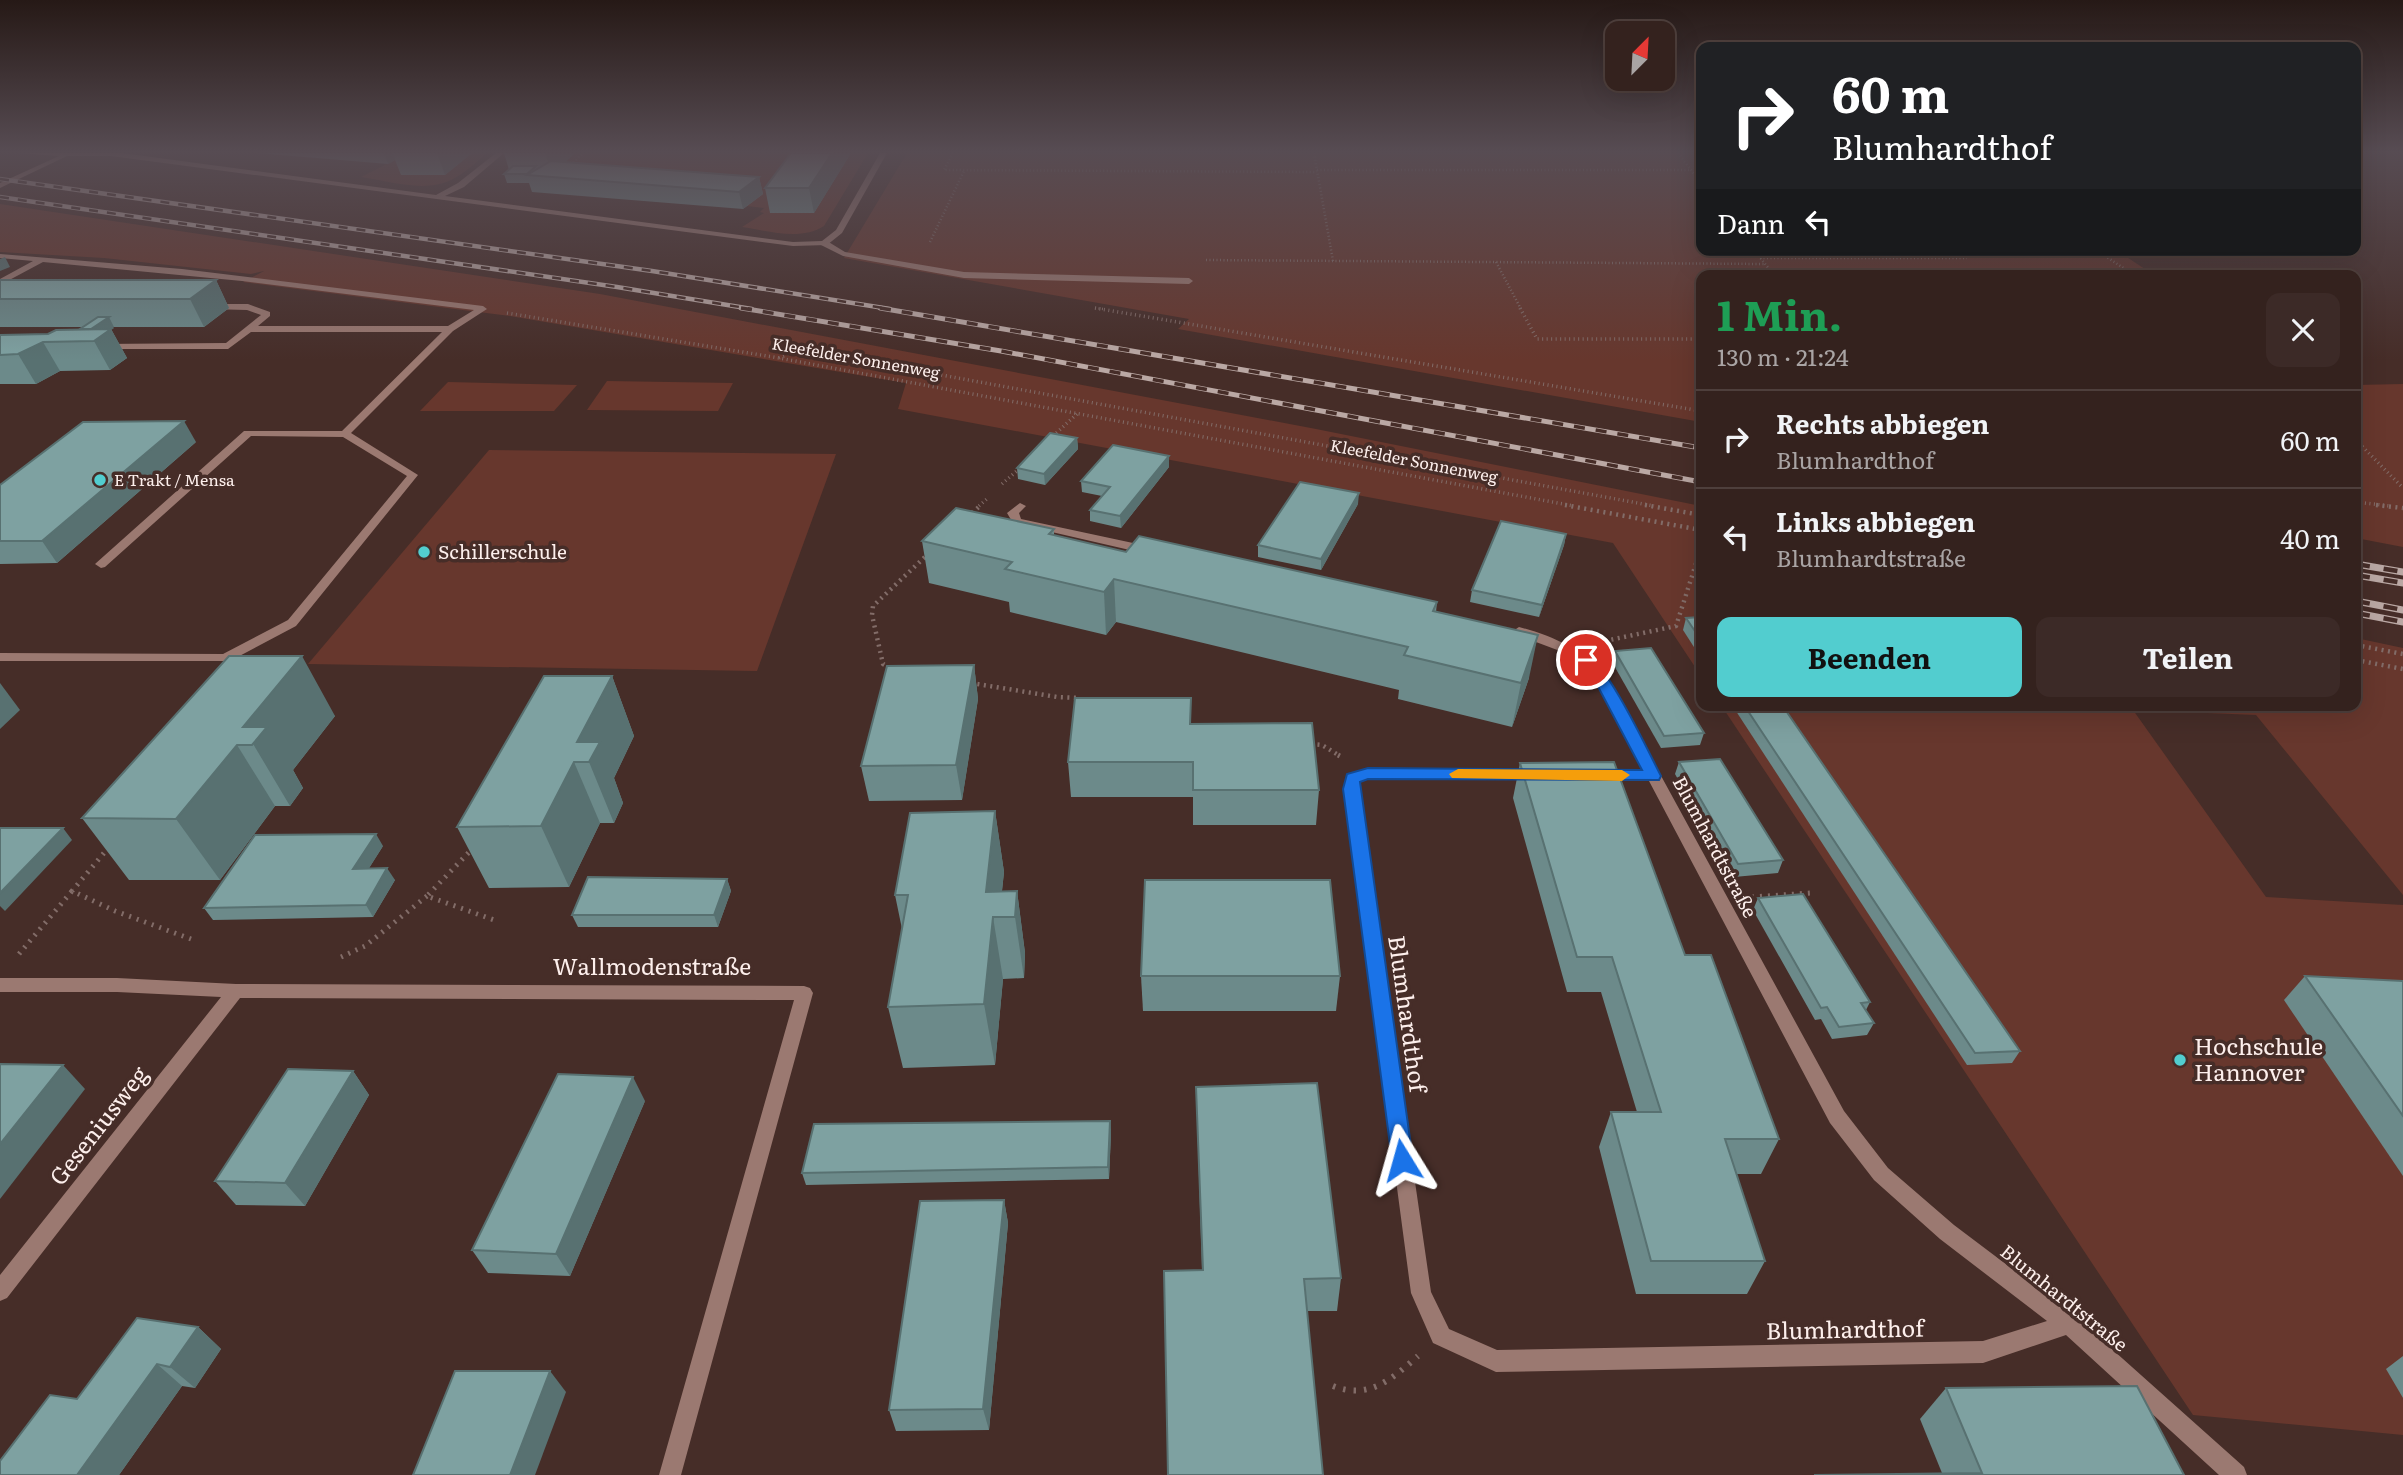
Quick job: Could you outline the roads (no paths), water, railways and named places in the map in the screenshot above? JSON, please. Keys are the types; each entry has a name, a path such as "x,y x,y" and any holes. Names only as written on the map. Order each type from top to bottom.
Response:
{"street":[{"path":"625,222 793,244 824,243 843,254 964,275 1189,281"},
{"path":"824,243 839,231 844,222"},
{"path":"0,256 248,279 483,309 450,329 345,434"},
{"path":"0,282 43,258"},
{"path":"96,346 228,346 267,314 248,307 207,307"},
{"path":"249,329 450,329"},
{"path":"0,657 225,658 292,624 413,475 345,434 248,433 101,564"},
{"path":"1020,506 1013,513 1017,522 1166,554"},
{"name":"Blumhardtstraße","path":"1502,628 1552,641 1570,649 1586,660 1601,678 1838,1117 1881,1174 1947,1232 2069,1325 2236,1475"},
{"name":"Blumhardthof","path":"1558,775 1368,774 1353,778 1351,789 1421,1293 1441,1336 1496,1361 1983,1352 2069,1325"},
{"path":"1585,775 1653,776"},
{"name":"Wallmodenstraße","path":"0,985 117,985 236,991 804,993 670,1475"},
{"name":"Geseniusweg","path":"0,1291 236,991"}],"railway":[{"path":"170,222 752,309"},
{"path":"304,222 652,271 890,309"},
{"path":"741,308 1001,351 1696,481"},
{"path":"880,308 1696,447"},
{"path":"2361,565 2403,572"},
{"path":"2361,576 2403,583"},
{"path":"2361,602 2403,610"},
{"path":"2361,614 2403,622"}],"place":[{"name":"E Trakt / Mensa","path":"100,480"},
{"name":"Schillerschule","path":"424,552"},
{"name":"Hochschule Hannover","path":"2180,1060"}]}
